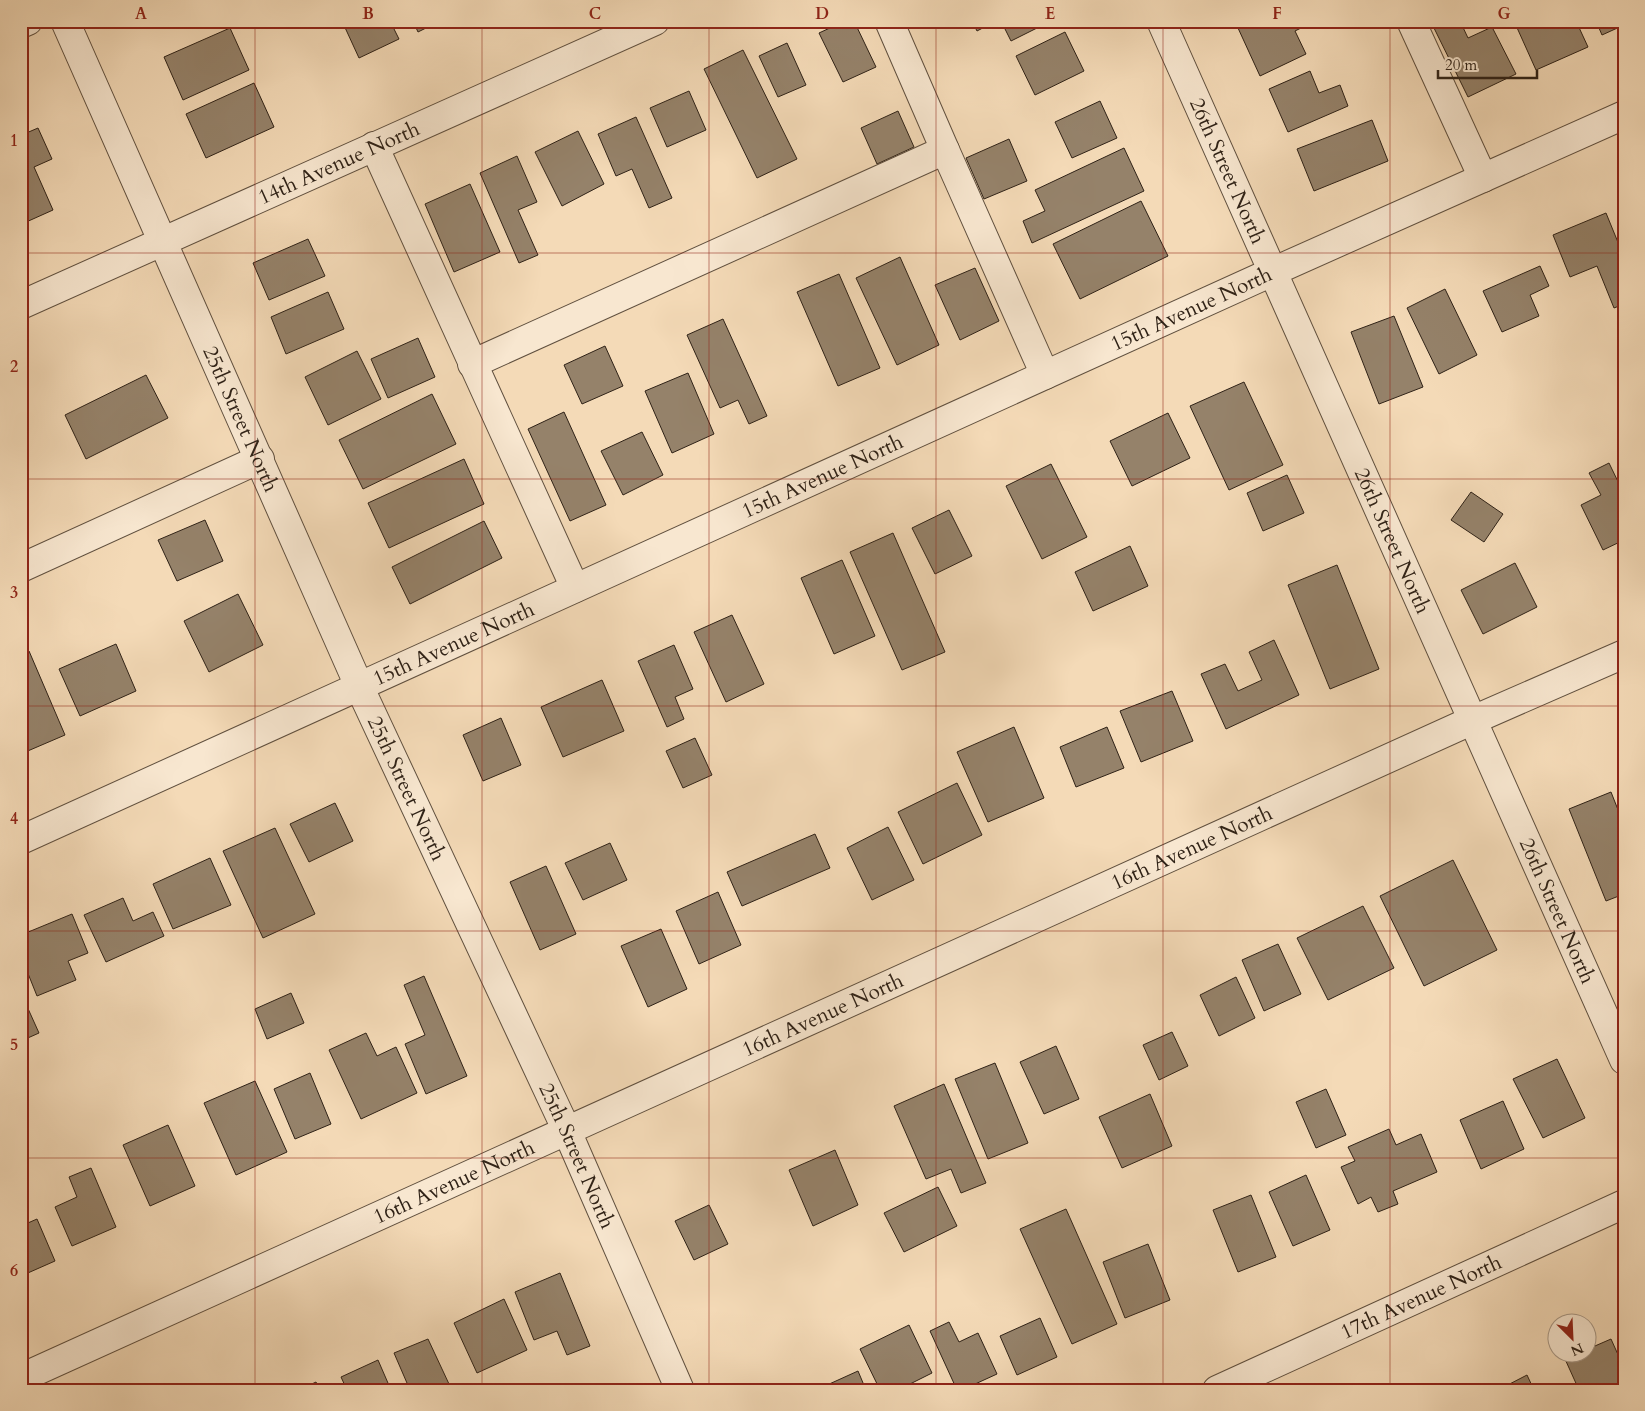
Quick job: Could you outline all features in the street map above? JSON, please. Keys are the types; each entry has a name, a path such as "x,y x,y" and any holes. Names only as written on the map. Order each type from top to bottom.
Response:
{"street":[{"path":"21,24 28,21"},
{"name":"25th Street North","path":"65,21 359,686 567,1131 680,1390"},
{"name":"14th Avenue North","path":"21,305 164,243 374,146 655,21"},
{"path":"889,21 1045,375"},
{"name":"26th Street North","path":"1160,21 1624,1060"},
{"path":"1411,21 1483,178"},
{"name":"15th Avenue North","path":"21,840 1272,272 1624,115"},
{"path":"374,146 575,588"},
{"path":"472,364 945,150"},
{"path":"21,568 260,460"},
{"name":"16th Avenue North","path":"21,1378 1472,720 1624,654"},
{"name":"17th Avenue North","path":"1216,1390 1624,1204"}],"building":[{"path":"342,21 390,21 399,39 359,58"},
{"path":"413,21 440,21 418,32"},
{"path":"845,21 854,21 876,67 843,82 819,33"},
{"path":"972,21 996,21 977,31"},
{"path":"1001,21 1051,21 1011,41"},
{"path":"1253,21 1315,21 1295,31 1306,54 1260,76 1238,28"},
{"path":"1443,21 1460,21 1468,38 1492,27 1516,74 1468,97 1433,26"},
{"path":"1514,21 1576,21 1588,47 1536,70"},
{"path":"1596,21 1624,21 1624,25 1602,35"},
{"path":"230,28 249,70 183,100 164,57"},
{"path":"1065,32 1084,71 1035,95 1016,56"},
{"path":"787,43 806,85 778,97 759,56"},
{"path":"743,50 797,159 757,178 704,69"},
{"path":"1310,71 1319,93 1340,85 1348,106 1288,132 1269,89"},
{"path":"254,83 274,127 206,158 186,114"},
{"path":"689,91 706,130 667,147 650,108"},
{"path":"1100,101 1117,138 1072,158 1055,122"},
{"path":"898,111 914,147 877,164 861,128"},
{"path":"636,117 672,198 649,208 632,169 616,176 598,134"},
{"path":"1372,120 1388,161 1314,191 1297,149"},
{"path":"21,127 24,134 38,128 52,159 34,167 53,210 24,223 21,215"},
{"path":"578,131 604,184 562,206 535,152"},
{"path":"1009,139 1027,181 984,199 966,158"},
{"path":"1124,148 1144,191 1032,243 1023,221 1045,211 1035,190"},
{"path":"517,156 537,202 518,210 538,255 519,263 480,173"},
{"path":"470,184 500,252 454,272 425,204"},
{"path":"1141,201 1168,256 1080,299 1053,244"},
{"path":"1606,213 1624,257 1624,304 1614,308 1597,266 1570,277 1553,235"},
{"path":"308,239 325,276 269,300 253,263"},
{"path":"900,257 939,345 897,365 856,278"},
{"path":"1540,266 1549,286 1530,295 1539,316 1502,332 1483,291"},
{"path":"975,268 999,321 960,340 935,285"},
{"path":"839,274 880,368 838,386 797,292"},
{"path":"1445,289 1477,355 1439,374 1407,308"},
{"path":"328,292 344,329 286,354 271,317"},
{"path":"1394,316 1423,387 1379,404 1351,332"},
{"path":"723,319 767,416 749,424 738,400 720,408 687,335"},
{"path":"418,338 435,377 388,398 371,359"},
{"path":"605,346 623,386 582,404 564,365"},
{"path":"357,351 381,399 328,425 305,377"},
{"path":"688,373 714,434 672,453 645,391"},
{"path":"146,375 168,418 86,459 65,415"},
{"path":"1244,382 1283,465 1229,490 1190,406"},
{"path":"432,394 456,444 363,489 339,440"},
{"path":"564,412 606,505 570,521 528,429"},
{"path":"1168,413 1190,458 1132,486 1110,441"},
{"path":"642,432 663,475 623,495 601,451"},
{"path":"464,459 484,504 389,548 368,503"},
{"path":"1609,463 1624,494 1624,540 1603,550 1581,505 1601,495 1589,473"},
{"path":"1051,464 1087,537 1042,559 1006,486"},
{"path":"1287,475 1304,513 1263,531 1247,493"},
{"path":"1471,492 1503,514 1484,542 1451,520"},
{"path":"949,510 972,556 935,574 912,528"},
{"path":"205,520 223,561 177,581 158,540"},
{"path":"484,521 502,558 410,604 392,567"},
{"path":"893,533 945,652 902,670 850,552"},
{"path":"1130,546 1148,586 1093,611 1075,572"},
{"path":"842,560 875,636 834,654 801,578"},
{"path":"1515,563 1537,607 1483,634 1461,590"},
{"path":"1337,565 1379,669 1330,689 1288,585"},
{"path":"238,594 263,645 209,672 184,621"},
{"path":"732,615 764,684 726,702 694,632"},
{"path":"1274,640 1299,695 1226,729 1201,674 1225,664 1238,691 1262,680 1249,652"},
{"path":"116,644 136,691 80,716 59,669"},
{"path":"674,645 693,689 675,697 684,719 667,727 638,661"},
{"path":"29,651 65,735 23,753 21,749 21,655"},
{"path":"602,680 624,731 563,757 541,707"},
{"path":"1172,691 1193,741 1141,762 1120,711"},
{"path":"501,718 521,765 483,781 463,735"},
{"path":"1014,727 1044,798 988,822 957,752"},
{"path":"1107,727 1124,768 1076,787 1060,747"},
{"path":"695,738 712,775 683,788 666,751"},
{"path":"957,783 982,835 923,864 898,812"},
{"path":"1611,792 1624,825 1624,894 1606,901 1569,809"},
{"path":"335,803 353,841 309,862 290,824"},
{"path":"888,827 914,880 872,900 847,848"},
{"path":"275,828 315,914 263,938 223,851"},
{"path":"815,834 830,868 742,906 727,872"},
{"path":"610,843 627,880 583,900 565,863"},
{"path":"210,858 231,905 173,929 153,884"},
{"path":"1453,860 1497,950 1424,986 1380,896"},
{"path":"546,866 576,934 540,950 510,882"},
{"path":"718,892 741,945 699,964 676,911"},
{"path":"123,898 133,921 153,912 164,936 106,962 84,915"},
{"path":"1363,906 1394,968 1328,1000 1297,938"},
{"path":"72,914 88,953 68,961 76,980 37,996 21,956 21,935"},
{"path":"661,929 687,989 648,1007 621,946"},
{"path":"1278,944 1301,994 1264,1011 1242,960"},
{"path":"424,976 467,1076 426,1094 405,1044 425,1035 404,985"},
{"path":"1236,977 1255,1018 1219,1036 1200,995"},
{"path":"21,993 39,1033 21,1041"},
{"path":"291,993 304,1023 267,1039 255,1009"},
{"path":"1172,1032 1188,1066 1159,1080 1143,1045"},
{"path":"366,1033 377,1056 396,1047 417,1093 361,1119 329,1050"},
{"path":"1056,1046 1079,1099 1044,1114 1020,1062"},
{"path":"1557,1059 1585,1118 1543,1138 1513,1079"},
{"path":"995,1063 1028,1143 988,1159 955,1079"},
{"path":"310,1073 331,1124 295,1139 274,1089"},
{"path":"255,1081 287,1152 236,1175 204,1103"},
{"path":"944,1084 986,1183 961,1193 951,1169 926,1179 894,1106"},
{"path":"1326,1089 1346,1135 1316,1148 1296,1102"},
{"path":"1150,1094 1172,1146 1122,1168 1099,1117"},
{"path":"1503,1101 1524,1149 1481,1169 1460,1120"},
{"path":"168,1125 195,1186 150,1206 123,1145"},
{"path":"1389,1129 1396,1145 1421,1134 1437,1172 1393,1191 1398,1204 1378,1212 1371,1197 1358,1204 1341,1167 1355,1161 1348,1147"},
{"path":"835,1150 858,1205 813,1226 789,1170"},
{"path":"91,1168 116,1227 72,1246 55,1207 77,1197 69,1177"},
{"path":"1306,1175 1330,1230 1293,1246 1269,1192"},
{"path":"938,1187 957,1226 904,1252 884,1213"},
{"path":"1251,1195 1276,1257 1238,1272 1213,1210"},
{"path":"709,1205 728,1244 694,1260 675,1221"},
{"path":"1066,1209 1117,1324 1072,1344 1020,1229"},
{"path":"37,1219 55,1261 21,1276 21,1226"},
{"path":"1148,1244 1170,1300 1125,1318 1103,1262"},
{"path":"560,1273 590,1346 567,1355 557,1331 534,1340 515,1292"},
{"path":"504,1299 527,1350 477,1373 454,1323"},
{"path":"1040,1318 1057,1357 1017,1375 1000,1336"},
{"path":"949,1322 959,1342 978,1333 997,1374 962,1390 957,1390 930,1331"},
{"path":"909,1325 932,1373 908,1385 911,1390 880,1390 860,1349"},
{"path":"428,1339 449,1384 436,1390 410,1390 394,1353"},
{"path":"1611,1339 1624,1368 1624,1390 1579,1390 1567,1364 1598,1364 1598,1345"},
{"path":"378,1360 391,1390 347,1390 341,1377"},
{"path":"858,1371 866,1390 816,1390"},
{"path":"1527,1375 1534,1390 1498,1390"},
{"path":"316,1382 320,1390 299,1390"}]}
